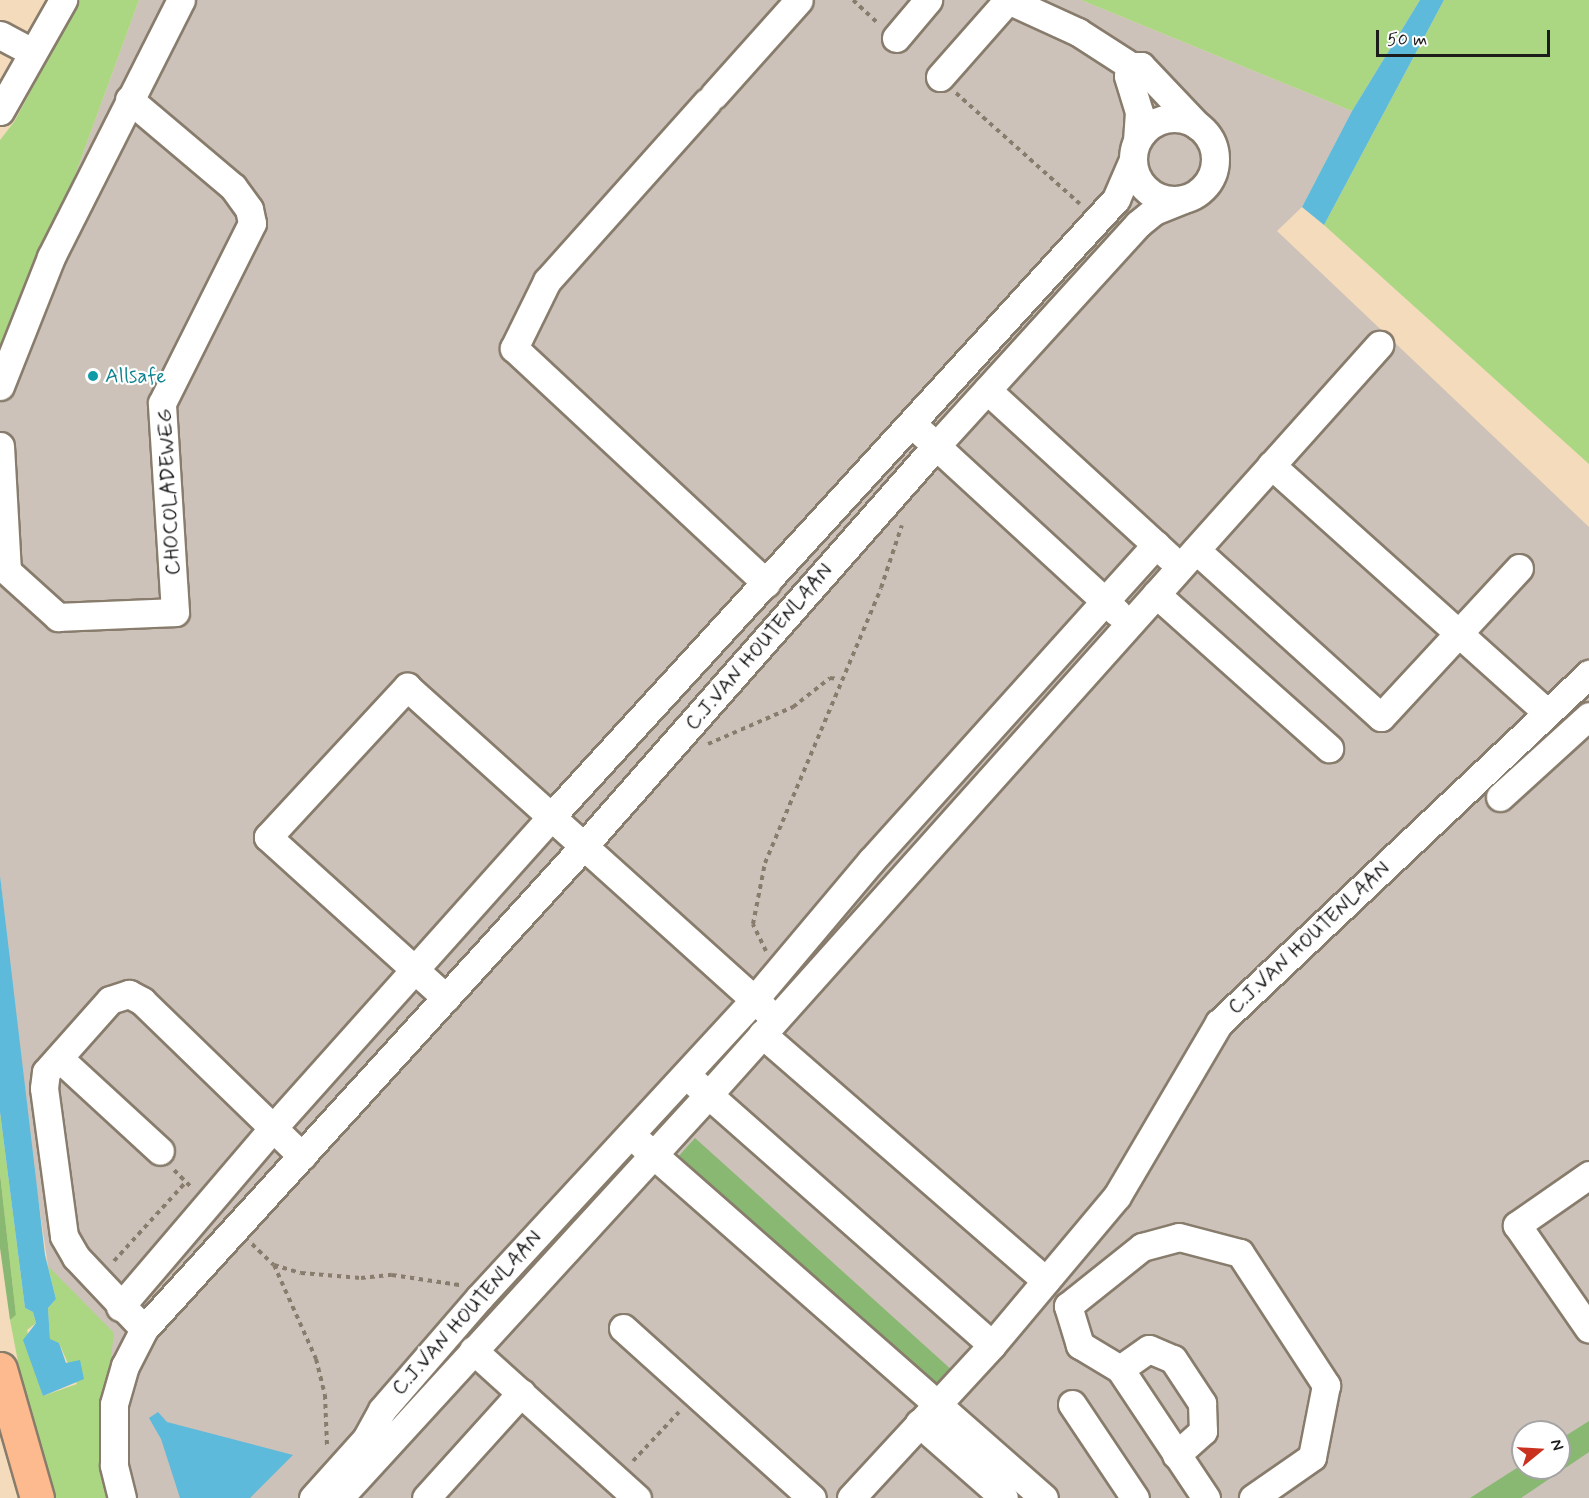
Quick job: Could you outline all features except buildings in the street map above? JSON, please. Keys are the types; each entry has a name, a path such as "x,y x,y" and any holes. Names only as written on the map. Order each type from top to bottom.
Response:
{"main road":[{"path":"0,1369 37,1498"}],"street":[{"path":"0,78 43,0"},
{"path":"0,111 17,44 63,0"},
{"path":"0,386 36,290 129,99 181,0"},
{"name":"C.J.VAN HOUTENLAAN","path":"766,583 514,348 547,281 799,0"},
{"path":"896,38 928,0"},
{"path":"939,77 1008,0 1078,32 1131,66 1141,66 1198,126 1212,144 1214,168 1203,188 1183,199 1171,200 1149,192 1140,184 1135,151 1154,123 1176,118 1198,126"},
{"name":"C.J.VAN HOUTENLAAN","path":"120,1307 273,1128 550,818 1116,198 1135,151 1139,112 1128,76 1131,66"},
{"name":"CHOCOLADEWEG","path":"0,446 7,571 58,617 175,612 162,403 252,223 249,208 233,187 129,99"},
{"name":"C.J.VAN HOUTENLAAN","path":"122,1498 114,1465 114,1404 125,1366 144,1329 582,848 936,446 1138,224 1154,211 1183,199"},
{"name":"C.J.VAN HOUTENLAAN","path":"314,1498 338,1485 473,1350 651,1154 710,1093 1379,345"},
{"path":"987,390 1156,545 1188,559 1381,717 1519,568"},
{"path":"911,422 1130,623"},
{"path":"1271,465 1547,713"},
{"name":"C.J.VAN HOUTENLAAN","path":"338,1485 382,1410 479,1298 753,1001 871,861 1156,545"},
{"path":"1156,594 1329,748"},
{"name":"C.J.VAN HOUTENLAAN","path":"851,1498 992,1345 1117,1196 1219,1023 1589,674"},
{"path":"446,998 268,837 407,687 753,1001 769,1026 1046,1281"},
{"path":"1500,798 1589,716"},
{"path":"950,776 974,797"},
{"path":"871,861 896,884"},
{"path":"806,936 830,958"},
{"path":"144,1329 120,1307 68,1247 64,1236 44,1088 46,1072 110,1000 129,994 142,1001 302,1156"},
{"path":"59,1058 160,1150"},
{"path":"684,1075 710,1093 992,1345"},
{"path":"629,1134 938,1402 1044,1498"},
{"path":"1589,1175 1517,1225 1589,1329"},
{"path":"1206,1498 1120,1369 1080,1345 1068,1306 1142,1248 1179,1237 1240,1253 1326,1385 1312,1457 1253,1498"},
{"path":"623,1328 812,1498"},
{"path":"1120,1369 1149,1349 1173,1359 1202,1403 1203,1431 1176,1455"},
{"path":"473,1350 637,1498"},
{"path":"426,1498 521,1393"},
{"path":"1072,1404 1135,1498"},
{"path":"919,1423 1004,1498"}],"path":[{"path":"703,747 793,707 827,680 839,679"},
{"path":"160,1150 157,1154 208,1203"},
{"path":"97,1280 186,1182"},
{"path":"236,1228 274,1264 316,1359 325,1395 326,1461 338,1485"},
{"path":"274,1264 334,1277 392,1275 446,1280 464,1286 479,1298"},
{"path":"616,1479 696,1393"}],"shaded area":[{"path":"139,0 1081,0 1352,111 1302,207 1277,231 1589,527 1589,1498 110,1498 103,1442 48,1266 26,1116 0,875 0,371 16,337"}],"green space":[{"path":"80,0 139,0 16,337 0,371 0,140 14,122"},
{"path":"1081,0 1420,0 1352,111"},
{"path":"1444,0 1589,0 1589,464 1324,225"},
{"path":"0,1112 25,1308 33,1312 36,1323 27,1330 43,1396 77,1384 59,1343 50,1340 48,1308 56,1299 48,1266 114,1333 106,1398 110,1498 51,1498 28,1414 10,1320 16,1315 0,1174"},
{"path":"695,1138 954,1372 938,1388 677,1158"},
{"path":"0,1174 16,1315 10,1320 0,1248"},
{"path":"1589,1421 1589,1452 1571,1464 1571,1432"},
{"path":"1511,1472 1511,1480 1548,1480 1521,1498 1470,1498"}],"water":[{"path":"1420,0 1444,0 1324,225 1302,207 1352,111"},
{"path":"0,875 45,1255 56,1299 48,1308 50,1339 59,1343 66,1363 80,1360 84,1379 43,1396 23,1340 36,1323 33,1312 25,1308 0,1112"},
{"path":"158,1412 167,1422 293,1455 250,1498 180,1498 161,1439 149,1418"}],"place":[{"name":"Allsafe","path":"93,376"}]}
